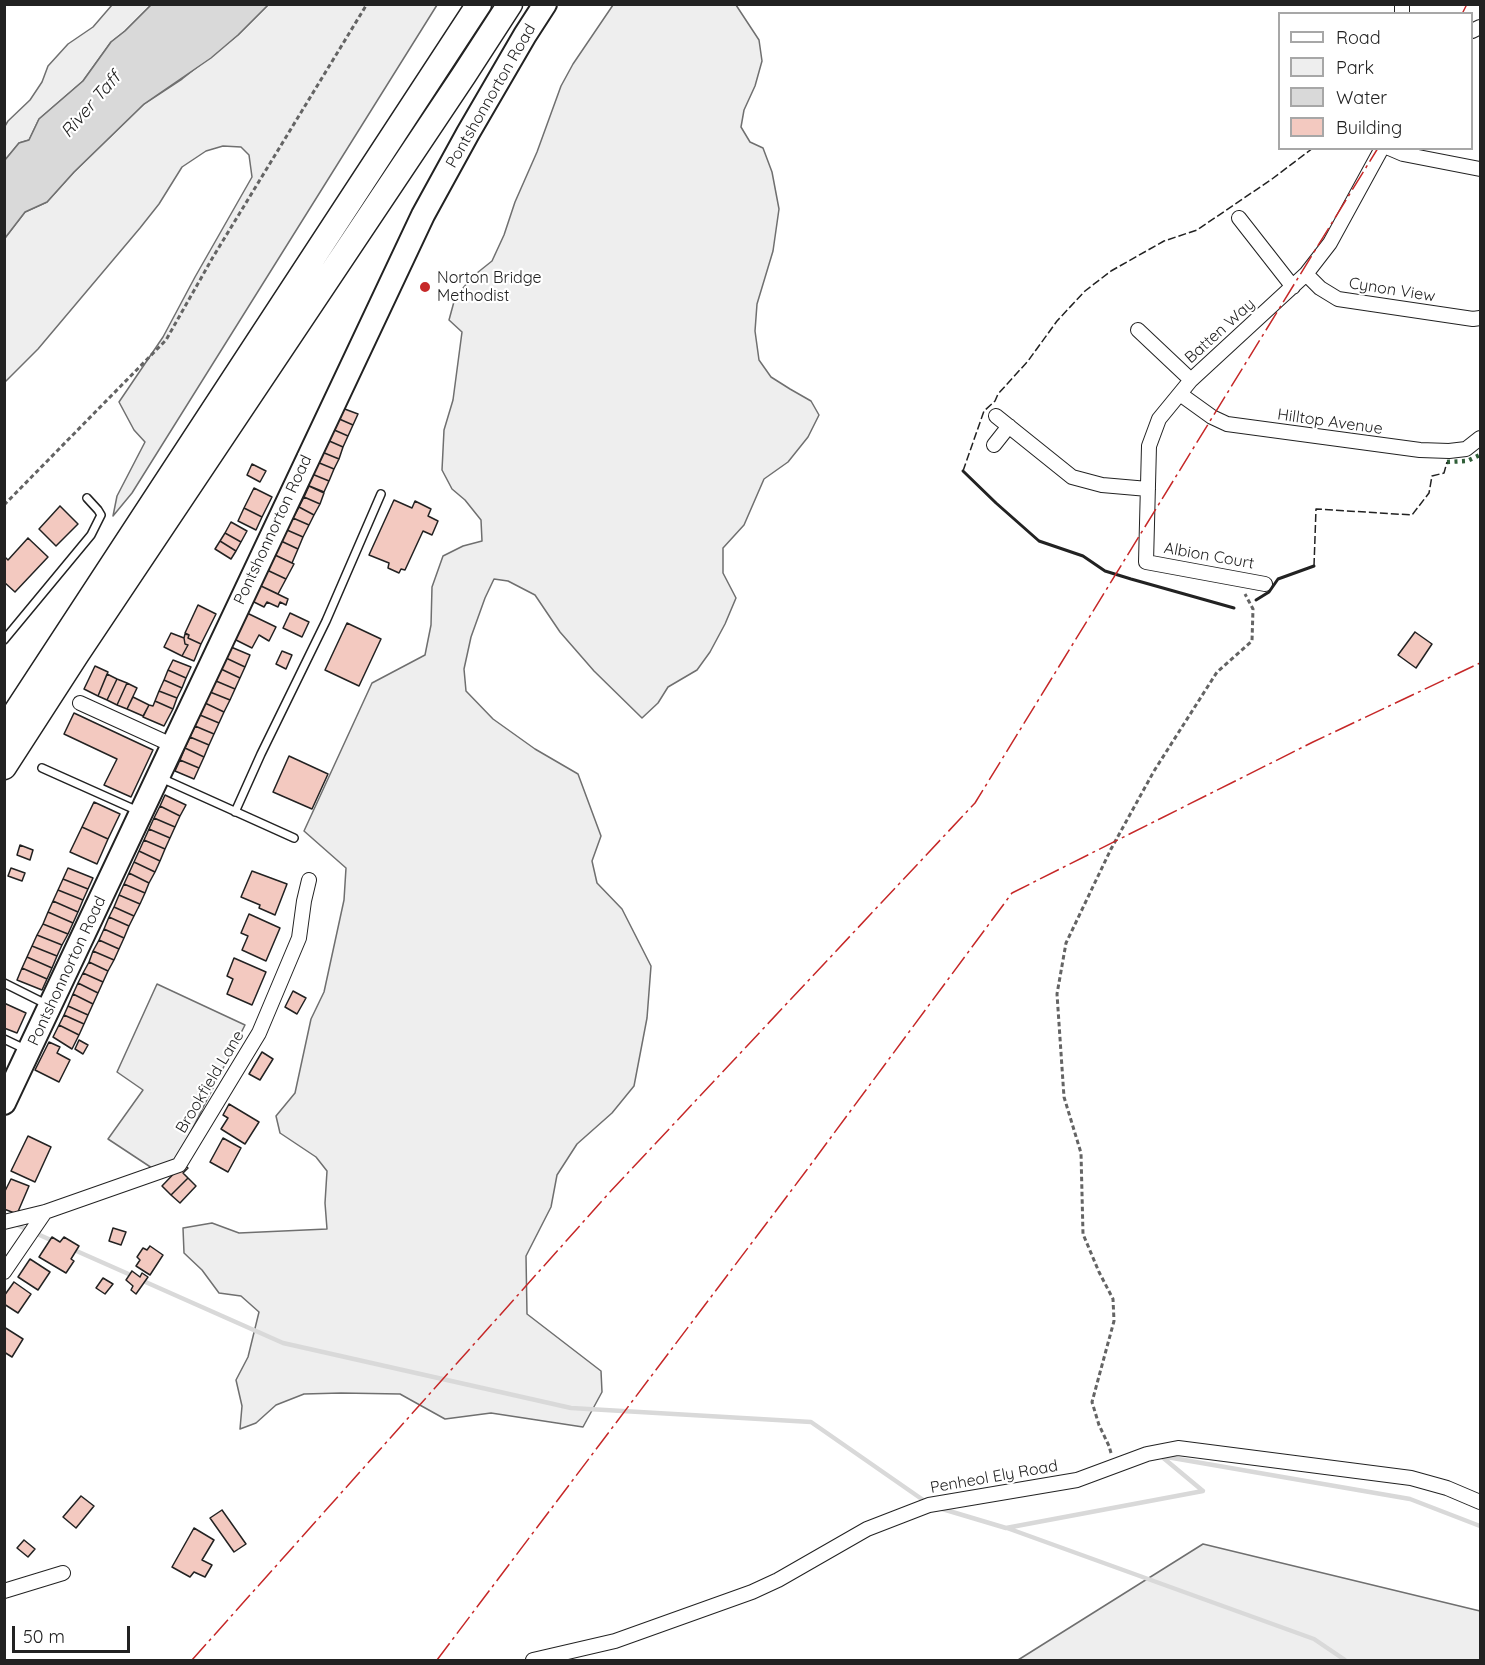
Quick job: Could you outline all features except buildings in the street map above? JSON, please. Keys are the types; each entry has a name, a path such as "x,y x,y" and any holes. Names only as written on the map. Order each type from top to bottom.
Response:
{"highway":[{"path":"4,730 479,4"},
{"path":"4,767 510,4"}],"main road":[{"name":"Pontshonnorton Road","path":"4,1103 423,215 473,123 545,4"}],"street":[{"name":"Batten Way","path":"1146,562 1149,446 1159,418 1191,380 1306,274 1330,243 1381,150"},
{"path":"1394,150 1403,154 1480,169"},
{"path":"1239,218 1293,287"},
{"name":"Cynon View","path":"1306,274 1320,288 1338,299 1473,319 1480,318"},
{"path":"1138,330 1191,380"},
{"name":"Hilltop Avenue","path":"1180,394 1212,417 1227,424 1420,450 1466,449 1480,438"},
{"path":"996,416 1072,477 1102,485 1148,489"},
{"path":"994,445 1009,426"},
{"name":"Albion Court","path":"1146,562 1265,584"},
{"path":"80,703 172,744"},
{"name":"Brookfield Lane","path":"4,1222 45,1212 179,1165 259,1033 299,938 309,880"},
{"path":"4,1272 45,1212"},
{"name":"Penheol Ely Road","path":"533,1660 615,1641 752,1592 778,1580 867,1528 929,1505 1077,1480 1147,1454 1178,1448 1411,1478 1447,1488 1480,1502"},
{"path":"4,1591 63,1573"}],"lane":[{"path":"235,812 261,753 326,621 381,494"},
{"path":"4,640 91,535 101,515 87,498"},
{"path":"42,768 141,813"},
{"path":"158,777 294,838"},
{"path":"4,983 50,1007"},
{"path":"4,1039 26,1059"}],"path":[{"path":"4,505 166,340 213,257 367,4"},
{"path":"1114,1466 1092,1402 1114,1322 1113,1299 1083,1234 1081,1153 1064,1097 1057,994 1066,943 1111,849 1154,771 1217,672 1252,641 1253,609 1243,591 1265,584"}],"green space":[{"path":"112,5 151,5 111,42 83,81 39,119 29,140 19,143 5,160 5,126 8,121 30,100 42,82 48,66 68,44 93,27"},
{"path":"268,5 437,5 132,493 113,516 117,496 145,442 134,430 119,402 163,337 252,177 249,155 241,147 223,146 206,151 182,167 159,204 140,228 38,349 5,382 5,238 25,212 47,202 74,172 144,104 182,79 238,35"},
{"path":"613,5 736,5 759,40 762,61 755,86 744,110 741,127 750,142 763,148 772,172 779,209 773,251 757,304 755,331 759,360 771,377 811,401 819,415 808,437 788,462 764,479 744,525 723,548 723,573 736,598 710,652 697,670 668,687 658,703 642,718 594,671 560,632 535,595 508,581 494,579 471,637 464,669 466,691 493,719 535,749 578,774 601,836 592,861 597,883 622,909 651,966 647,1018 634,1086 612,1113 577,1144 557,1175 551,1207 526,1256 527,1314 601,1371 602,1392 583,1427 491,1413 445,1419 400,1394 341,1393 304,1394 276,1405 256,1423 240,1429 242,1406 236,1380 248,1357 259,1312 241,1296 219,1293 202,1270 184,1253 183,1228 212,1223 239,1233 327,1229 325,1203 327,1171 316,1157 280,1133 276,1116 295,1093 311,1019 324,992 344,900 346,868 304,831 372,683 425,655 431,625 432,587 443,556 463,546 482,541 481,520 465,500 452,489 442,470 444,430 453,400 462,332 449,320 455,298 472,277 492,261 537,152 561,86"},
{"path":"157,984 245,1025 177,1159 155,1170 108,1139 143,1090 117,1072"},
{"path":"1203,1544 1480,1611 1480,1660 1018,1660"}],"water":[{"name":"River Taff","path":"151,5 268,5 211,58 144,104 74,172 47,202 25,212 5,238 5,160 19,143 29,140 39,119 83,81 111,42"}],"waterway":[{"path":"15,1224 53,1241"},
{"path":"72,1249 133,1276"},
{"path":"141,1280 283,1343 571,1408 811,1422 926,1502"},
{"path":"939,1508 1006,1528 1203,1491 1161,1456 1410,1499 1480,1526"},
{"path":"1007,1528 1314,1639 1345,1660"}],"hedge":[{"path":"1447,462 1467,461 1480,455"}],"fence":[{"path":"963,471 984,411 1028,361 1057,321 1085,291 1111,271 1164,241 1197,230 1310,150"},
{"path":"1314,566 1316,509 1412,515 1429,493 1432,476 1444,473 1447,462"}],"wall":[{"path":"963,471 1039,541 1083,556 1105,571 1234,608"},
{"path":"1256,600 1269,592 1278,579 1314,566"}],"power":[{"path":"1463,12 1467,4"},
{"path":"192,1660 609,1193 975,803 1377,150"},
{"path":"437,1660 806,1171 1012,893 1313,742 1480,663"}],"place":[{"name":"Norton Bridge Methodist","path":"425,287"}]}
